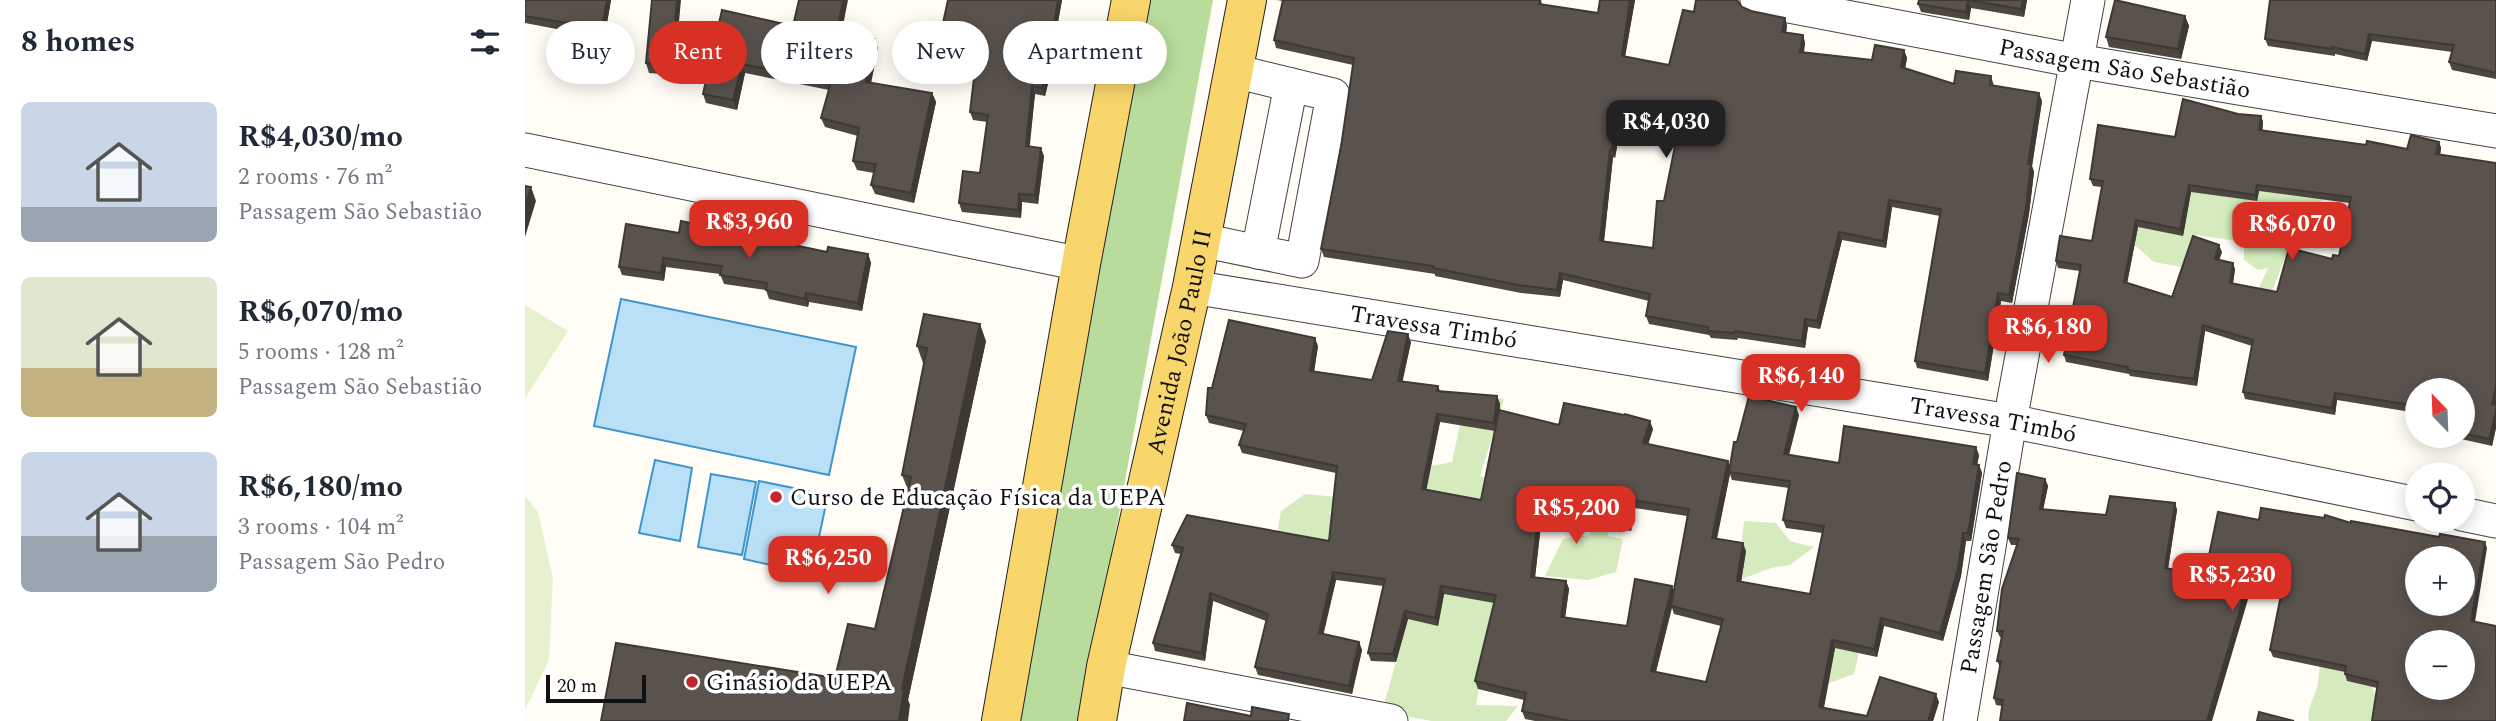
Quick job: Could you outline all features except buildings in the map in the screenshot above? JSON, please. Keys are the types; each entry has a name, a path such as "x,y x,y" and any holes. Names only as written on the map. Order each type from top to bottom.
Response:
{"main road":[{"path":"1001,721 1081,264 1131,0"},
{"name":"Avenida João Paulo II","path":"1097,721 1106,667 1192,288 1247,0"}],"street":[{"name":"Passagem São Sebastião","path":"1756,0 2077,61 2496,131"},
{"name":"Passagem São Pedro","path":"1961,721 2010,421 2088,0"},
{"path":"1201,240 1302,261 1333,95 1234,71"},
{"path":"1258,252 1291,85"},
{"path":"525,150 1081,264"},
{"name":"Travessa Timbó","path":"1192,288 2010,421 2405,503"},
{"path":"2475,517 2496,521"},
{"path":"1106,667 1391,721"}],"green space":[{"path":"1146,0 1213,0 1081,721 1012,721 1130,84 1167,84 1167,21 1142,21"},
{"path":"2261,165 2322,199 2320,243 2287,252 2270,297 2256,294 2268,268 2258,270 2244,260 2244,242 2196,235 2187,268 2154,262 2130,241 2134,220 2191,180"},
{"path":"525,305 568,331 525,398"},
{"path":"1467,392 1504,399 1480,476 1515,486 1476,705 1518,706 1506,721 1432,721 1382,712 1404,633 1418,530 1431,466 1452,462"},
{"path":"1615,492 1608,536 1623,539 1616,572 1588,580 1545,576 1563,539 1589,535"},
{"path":"1305,494 1337,497 1329,514 1357,512 1339,550 1276,539 1281,511"},
{"path":"525,496 538,512 553,579 549,660 525,710"},
{"path":"1744,521 1776,523 1790,541 1814,547 1790,565 1771,568 1742,579 1746,551 1742,541"},
{"path":"1813,591 1859,653 1854,674 1829,683 1794,676 1794,608"},
{"path":"2322,647 2353,655 2347,681 2372,687 2378,703 2374,721 2309,721 2309,708 2318,682"}],"water":[{"path":"621,299 856,347 829,475 594,426"},
{"path":"655,460 692,468 680,541 639,533"},
{"path":"711,474 756,482 742,555 698,547"},
{"path":"759,481 828,495 811,574 744,559"}],"place":[{"name":"Curso de Educação Física da UEPA","path":"776,497"},
{"name":"Ginásio da UEPA","path":"692,682"}]}
